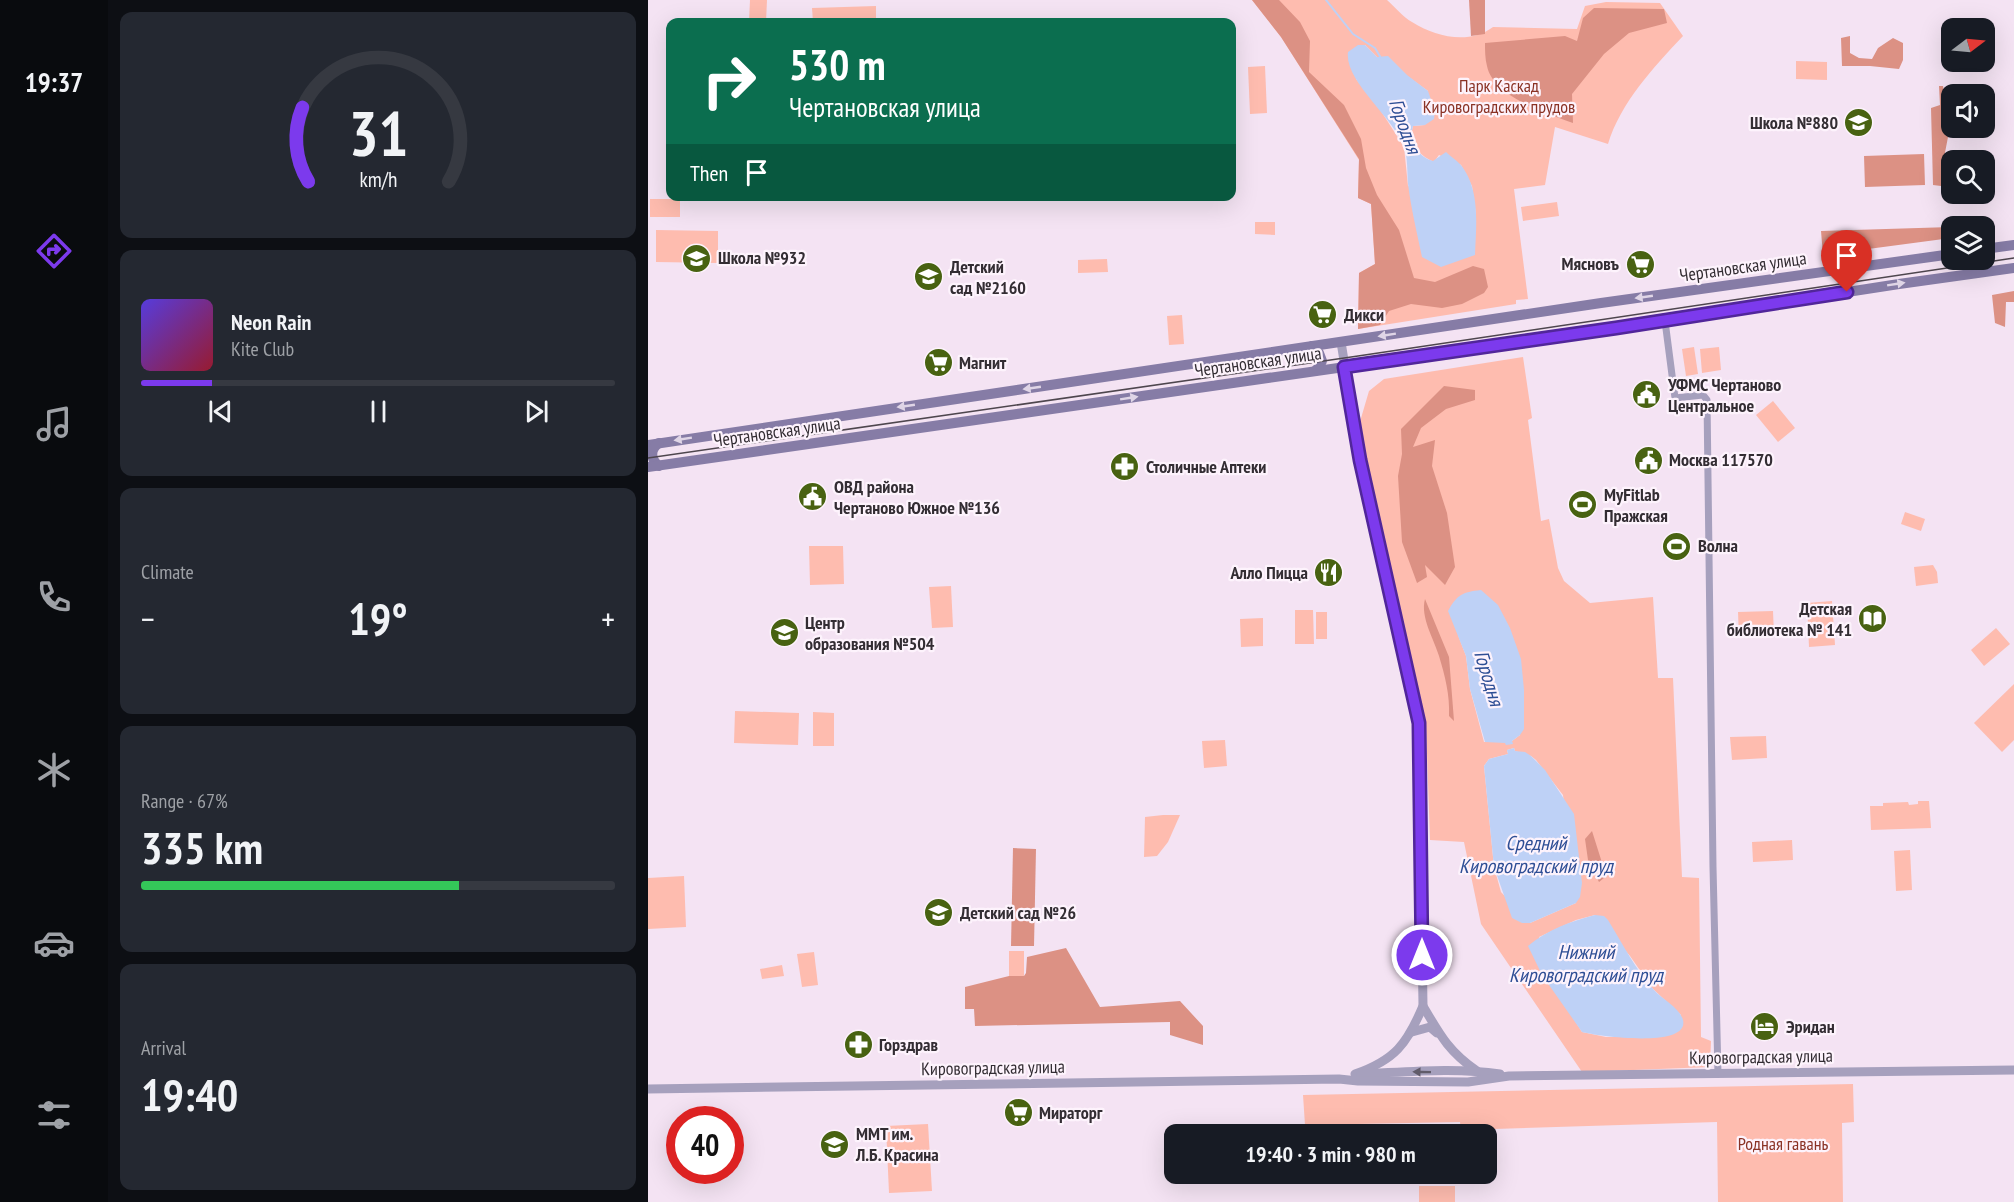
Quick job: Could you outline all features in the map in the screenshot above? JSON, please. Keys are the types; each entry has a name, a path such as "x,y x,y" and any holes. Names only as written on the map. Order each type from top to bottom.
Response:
{"main road":[{"path":"1995,248 2014,245"},
{"name":"Чертановская улица","path":"654,444 1601,303 1941,256"},
{"name":"Чертановская улица","path":"653,466 1665,321 2014,268"},
{"path":"1312,346 1319,353 1322,361 1315,371"},
{"path":"653,466 654,444"}],"street":[{"path":"1665,321 1675,398 1703,395 1707,400 1718,1074"},
{"path":"1341,342 1360,460 1419,723 1423,1006 1412,1032 1393,1056 1355,1074"},
{"path":"1423,1006 1439,1034 1456,1056 1478,1071"},
{"path":"1412,1032 1430,1028 1439,1034"},
{"path":"1393,1056 1393,1072 1400,1081"},
{"path":"1439,1082 1451,1072 1456,1056"},
{"name":"Кировоградская улица","path":"1339,1079 1355,1074 1393,1072 1478,1071 1509,1076"},
{"name":"Кировоградская улица","path":"648,1089 1339,1079 1468,1082 1509,1076 2014,1071"}],"green space":[{"path":"750,0 767,0 766,18 749,18"},
{"name":"Парк Каскад Кировоградских прудов","path":"1252,0 1387,0 1405,17 1421,27 1452,37 1474,36 1493,27 1577,29 1585,6 1606,2 1660,3 1683,36 1639,86 1621,114 1608,144 1555,127 1545,185 1514,189 1528,299 1516,300 1516,304 1358,329 1359,273 1375,264 1371,204 1358,198 1359,160 1281,37","holes":["1365,45 1377,57 1381,57 1428,91 1425,125 1413,126 1413,143 1419,152 1434,162 1439,155 1461,165 1472,186 1476,215 1408,186 1404,147 1381,111 1356,79"]},
{"path":"876,6 876,18 813,18 812,8"},
{"path":"1796,61 1827,62 1827,80 1796,79"},
{"path":"1265,66 1267,113 1250,114 1248,67"},
{"path":"650,199 680,201 680,217 650,217"},
{"path":"1557,202 1559,216 1523,221 1521,207"},
{"path":"1255,222 1275,222 1275,235 1255,234"},
{"path":"656,230 718,231 718,263 656,262"},
{"path":"1107,259 1108,272 1078,273 1078,260"},
{"path":"1182,315 1184,344 1169,345 1167,316"},
{"path":"1694,347 1698,374 1686,376 1682,349"},
{"path":"1719,347 1721,370 1702,373 1700,349"},
{"path":"1523,357 1532,418 1528,420 1541,521 1549,519 1558,568 1564,581 1590,603 1653,597 1658,678 1673,678 1682,877 1699,878 1701,1037 1711,1041 1710,1067 1582,1072 1481,924 1464,842 1430,840 1426,724 1359,425 1369,391 1384,379","holes":["1457,599 1520,735 1512,741 1484,742 1470,689 1466,656 1458,635","1514,748 1515,751 1536,760 1563,795 1576,903 1530,923 1501,892 1494,867 1484,766 1489,759 1508,754 1507,750","1595,915 1630,956 1653,989 1681,1015 1661,1037 1606,1037 1582,1032 1573,1018 1539,937 1576,920"]},
{"path":"1773,401 1795,428 1778,442 1756,415"},
{"path":"1905,512 1925,519 1921,531 1901,524"},
{"path":"809,546 843,546 844,584 810,585"},
{"path":"1933,565 1937,572 1938,583 1916,586 1914,567"},
{"path":"951,586 953,627 932,628 929,587"},
{"path":"1832,601 1835,645 1809,647 1807,603"},
{"path":"1295,610 1313,610 1314,644 1295,644"},
{"path":"1773,611 1774,635 1739,637 1738,612"},
{"path":"1316,612 1327,612 1327,639 1316,639"},
{"path":"1263,618 1263,646 1241,647 1240,619"},
{"path":"1996,628 2010,644 1984,666 1971,650"},
{"path":"2014,684 2014,740 2002,752 1974,723"},
{"path":"735,711 799,713 798,745 734,743"},
{"path":"813,712 834,713 834,746 813,746"},
{"path":"1766,736 1767,758 1732,760 1730,737"},
{"path":"1225,740 1227,766 1204,768 1202,741"},
{"path":"1918,801 1929,801 1931,828 1871,830 1870,806 1908,802 1909,805 1918,804"},
{"path":"1180,815 1168,842 1157,856 1144,857 1145,817"},
{"path":"1792,840 1793,860 1753,862 1752,842"},
{"path":"1910,850 1912,890 1896,891 1894,851"},
{"path":"684,876 686,927 648,929 648,878"},
{"path":"1009,951 1024,951 1024,976 1009,976"},
{"path":"814,952 818,985 802,987 797,954"},
{"path":"782,965 784,976 762,979 760,969"},
{"name":"Родная гавань","path":"1853,1084 1854,1122 1842,1123 1843,1202 1718,1202 1717,1122 1497,1129 1497,1124 1460,1124 1460,1122 1305,1124 1303,1095"},
{"path":"928,1124 932,1191 889,1193 886,1126"},
{"path":"1419,1186 1455,1186 1455,1202 1419,1202"}],"shaded area":[{"path":"1252,0 1279,0 1300,22 1310,41 1309,72 1344,105 1361,139 1366,168 1377,195 1399,230 1414,278 1435,282 1473,266 1484,269 1488,287 1484,293 1462,304 1442,308 1411,304 1389,311 1380,325 1358,329 1359,273 1375,264 1371,204 1358,198 1359,159 1281,37"},
{"path":"1469,0 1485,0 1485,34 1471,36"},
{"path":"1594,8 1664,9 1667,23 1629,33 1604,54 1572,94 1573,123 1522,102 1499,87 1491,77 1486,63 1485,43 1565,36 1577,41 1583,18"},
{"path":"1850,36 1850,53 1859,58 1872,59 1878,48 1893,38 1903,43 1903,60 1899,69 1842,66 1841,38"},
{"path":"1939,86 1941,86 1941,138 1948,138 1946,150 1941,150 1941,186 1933,185 1931,108 1940,105"},
{"path":"1924,154 1925,185 1865,187 1864,156"},
{"path":"1941,227 1941,239 1823,255 1821,231"},
{"path":"2014,291 2014,302 2006,302 2005,327 1995,323 1992,295"},
{"path":"1444,386 1475,390 1475,400 1446,409 1421,428 1413,447 1435,440 1432,466 1447,513 1455,567 1445,585 1425,565 1427,577 1417,583 1402,542 1398,476 1402,454 1401,429"},
{"path":"1425,599 1449,657 1454,721 1449,716 1445,678 1424,613"},
{"path":"1592,831 1604,869 1610,873 1599,882 1588,860 1585,839"},
{"path":"1013,848 1036,849 1034,946 1011,946"},
{"path":"1066,948 1100,1007 1180,1001 1203,1026 1203,1045 1170,1035 1170,1022 975,1026 974,1009 965,1009 965,987 1009,976 1024,976 1027,957"}],"water":[{"path":"1358,45 1365,45 1377,57 1388,56 1428,91 1435,111 1434,119 1425,125 1413,126 1413,143 1423,156 1433,161 1446,152 1460,164 1467,174 1476,208 1475,255 1441,267 1422,257 1409,193 1405,151 1399,136 1354,75 1349,63 1348,52"},
{"path":"1481,590 1498,605 1510,628 1521,659 1524,729 1512,741 1513,744 1485,742 1470,689 1466,656 1448,611 1461,595"},
{"name":"Средний Кировоградский пруд","path":"1514,748 1515,751 1525,752 1531,756 1545,770 1574,814 1582,883 1580,897 1576,903 1530,923 1522,923 1512,918 1494,867 1484,766 1489,759 1508,754 1507,750"},
{"name":"Нижний Кировоградский пруд","path":"1595,915 1604,916 1608,920 1647,982 1678,1012 1683,1020 1681,1029 1672,1035 1658,1038 1622,1038 1582,1032 1542,975 1528,946 1543,935 1560,927"}],"waterway":[{"name":"Городня","path":"1326,0 1353,34 1375,48 1381,58"}],"tram line":[{"path":"648,458 1358,356 2014,258"}],"place":[{"name":"Школа №880","path":"1859,123"},
{"name":"Школа №932","path":"697,258"},
{"name":"Мясновъ","path":"1640,264"},
{"name":"Детский сад №2160","path":"929,277"},
{"name":"Дикси","path":"1323,315"},
{"name":"Магнит","path":"938,363"},
{"name":"УФМС Чертаново Центральное","path":"1647,395"},
{"name":"Москва 117570","path":"1648,460"},
{"name":"Столичные Аптеки","path":"1125,467"},
{"name":"ОВД района Чертаново Южное №136","path":"813,497"},
{"name":"MyFitlab Пражская","path":"1583,505"},
{"name":"Волна","path":"1677,546"},
{"name":"Алло Пицца","path":"1329,573"},
{"name":"Детская библиотека № 141","path":"1873,619"},
{"name":"Центр образования №504","path":"784,633"},
{"name":"Детский сад №26","path":"939,913"},
{"name":"Эридан","path":"1765,1027"},
{"name":"Горздрав","path":"858,1045"},
{"name":"Мираторг","path":"1018,1113"},
{"name":"ММТ им. Л.Б. Красина","path":"835,1144"}],"route":[{"path":"1422,955 1419,723 1360,460 1344,367 1847,292"}]}
